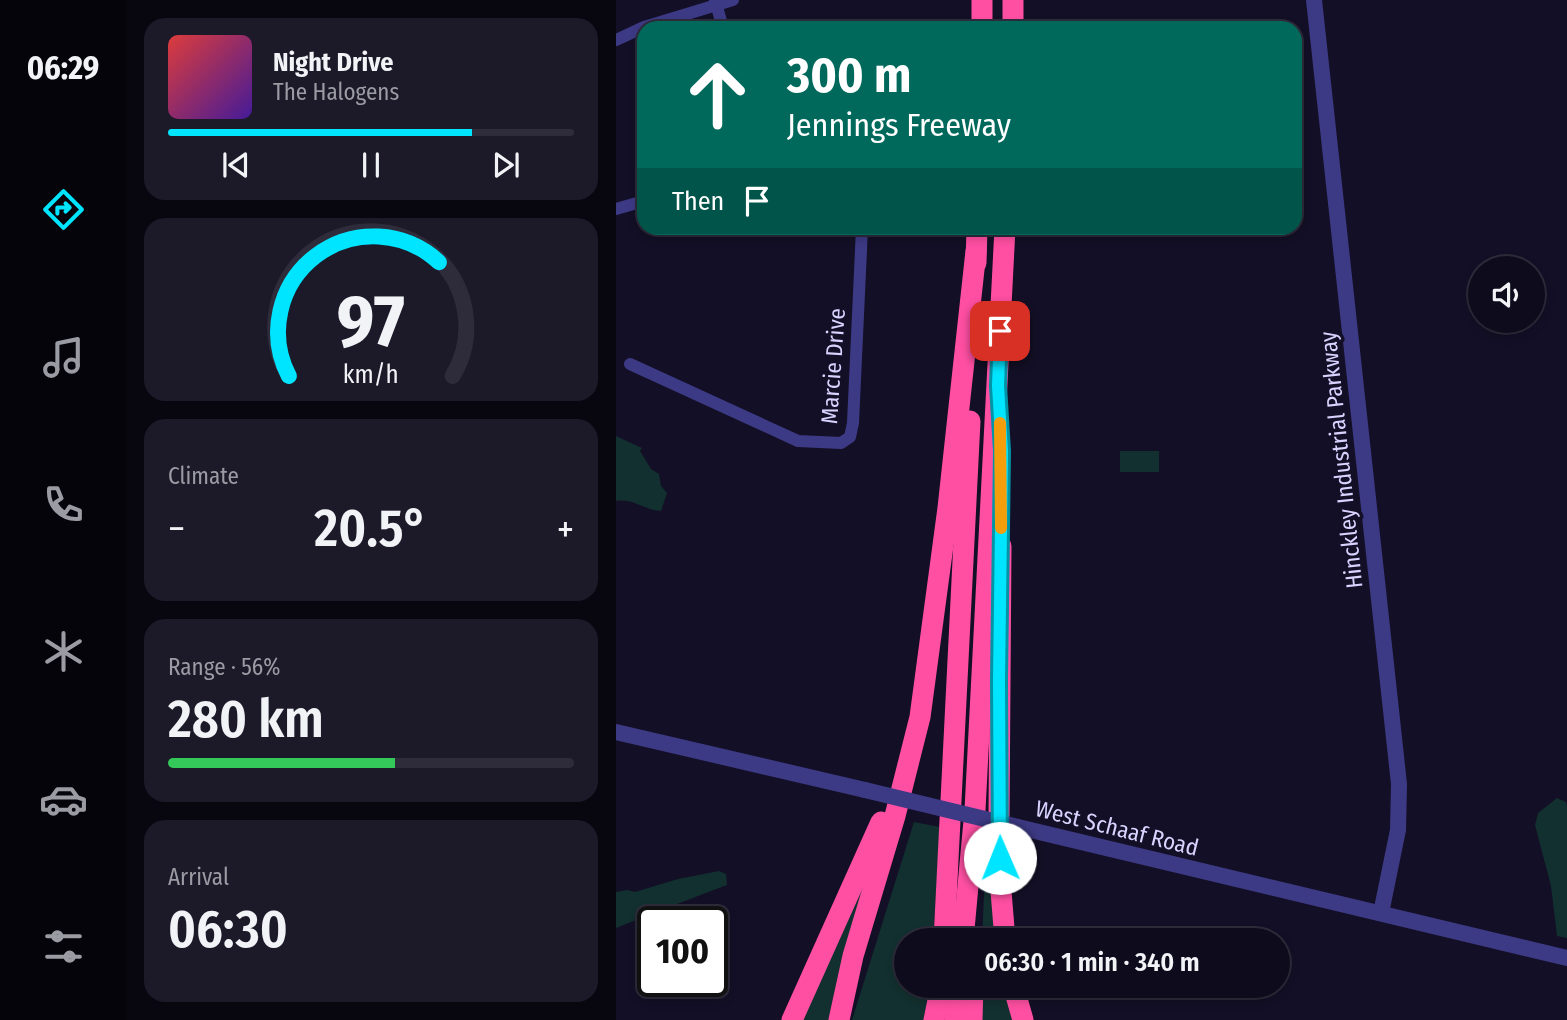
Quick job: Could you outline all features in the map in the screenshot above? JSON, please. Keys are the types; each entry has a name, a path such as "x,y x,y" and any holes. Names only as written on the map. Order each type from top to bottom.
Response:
{"highway":[{"path":"982,0 982,21"},
{"path":"1013,0 1013,21"},
{"path":"945,928 974,340 977,235"},
{"path":"965,928 975,810 1005,235"},
{"path":"839,1020 853,956 920,717 948,508 976,250"},
{"path":"998,386 1002,451 999,817 1004,928"},
{"path":"792,1020 880,825 909,735 930,645"},
{"path":"975,810 975,928"},
{"path":"934,1020 938,998"},
{"path":"955,1020 958,998"},
{"path":"972,1020 973,998"},
{"path":"1017,998 1023,1020"}],"street":[{"path":"661,21 715,3 733,0"},
{"name":"Hinckley Industrial Parkway","path":"1314,0 1399,784 1398,830 1381,913"},
{"path":"715,3 721,21"},
{"path":"616,40 637,30"},
{"path":"616,209 637,203"},
{"name":"Marcie Drive","path":"630,365 798,441 835,444 846,441 850,437 853,423 862,235"},
{"name":"West Schaaf Road","path":"616,732 1567,958"}],"green space":[{"path":"616,436 642,448 640,451 651,469 659,474 661,486 667,493 661,511 628,501 616,501"},
{"path":"1120,451 1159,451 1159,472 1120,472"},
{"path":"1557,798 1566,802 1567,807 1567,938 1557,936 1551,886 1535,825 1538,813"},
{"path":"914,822 940,827 934,928 894,928 894,998 927,998 924,1020 852,1020"},
{"path":"719,871 726,874 727,885 672,906 637,906 637,920 616,928 616,892 635,892 678,879"},
{"path":"985,871 990,872 994,928 983,928"},
{"path":"863,877 868,879 829,1020 796,1020"},
{"path":"981,998 1007,998 1013,1020 981,1020"}],"slow traffic":[{"path":"1000,423 1001,528"}],"route":[{"path":"1000,331 1000,858"}]}
